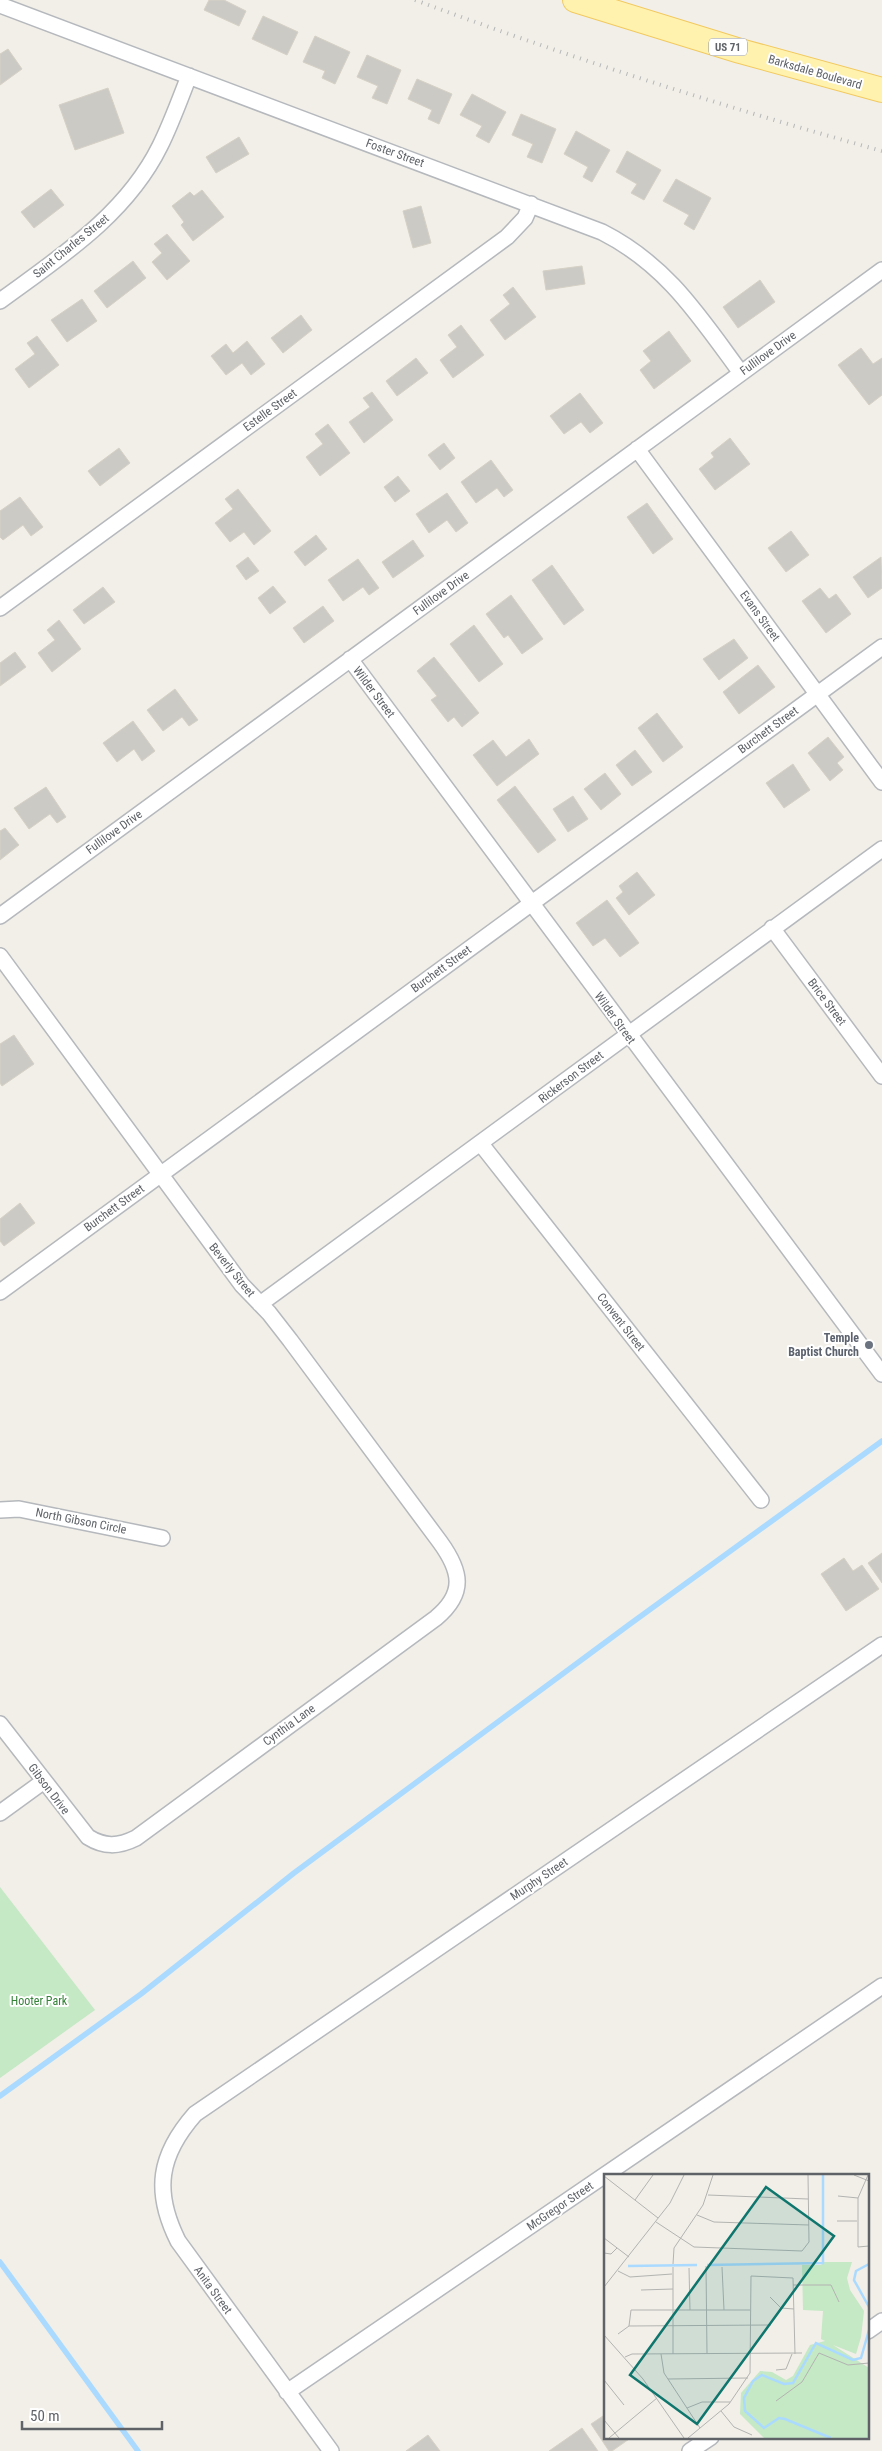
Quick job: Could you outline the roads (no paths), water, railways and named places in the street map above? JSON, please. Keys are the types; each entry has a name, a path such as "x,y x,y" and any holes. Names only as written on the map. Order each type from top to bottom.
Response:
{"main road":[{"name":"Barksdale Boulevard","path":"576,0 740,51 882,90"}],"street":[{"name":"Foster Street","path":"0,5 602,232 641,254 686,298 741,373"},
{"name":"Saint Charles Street","path":"0,301 68,251 118,207 142,176 160,147 189,76"},
{"name":"Estelle Street","path":"0,608 507,237 525,218 531,204"},
{"name":"Fullilove Drive","path":"0,916 882,270"},
{"name":"Evans Street","path":"637,449 882,782"},
{"name":"Burchett Street","path":"0,1292 882,647"},
{"name":"Wilder Street","path":"350,659 627,1035 882,1374"},
{"name":"Rickerson Street","path":"260,1304 882,849"},
{"name":"Brice Street","path":"772,928 882,1076"},
{"name":"Beverly Street","path":"0,956 242,1286 260,1304 306,1360 445,1548 454,1566 458,1585"},
{"name":"Convent Street","path":"481,1144 761,1500"},
{"name":"North Gibson Circle","path":"0,1510 19,1509 162,1538"},
{"name":"Cynthia Lane","path":"105,1845 126,1843 136,1838 420,1630 450,1606 458,1585"},
{"name":"Murphy Street","path":"195,2114 882,1645"},
{"name":"Gibson Drive","path":"0,1724 80,1830 88,1837 105,1845"},
{"path":"0,1813 44,1781"},
{"name":"McGregor Street","path":"606,2174 882,1986"},
{"name":"Anita Street","path":"195,2114 174,2141 166,2158 162,2178 162,2196 167,2218 178,2241 331,2451"},
{"name":"McGregor Street","path":"287,2392 604,2176"},
{"path":"870,2330 882,2321"},
{"path":"690,2451 710,2438"}],"waterway":[{"path":"0,2096 141,1994 294,1873 630,1624 882,1441"},
{"path":"0,2262 138,2451"}],"railway":[{"path":"415,0 647,80 764,117 882,151"}],"place":[{"name":"Temple Baptist Church","path":"869,1345"}],"park label":[{"name":"Hooter Park","path":"39,2001"}]}
